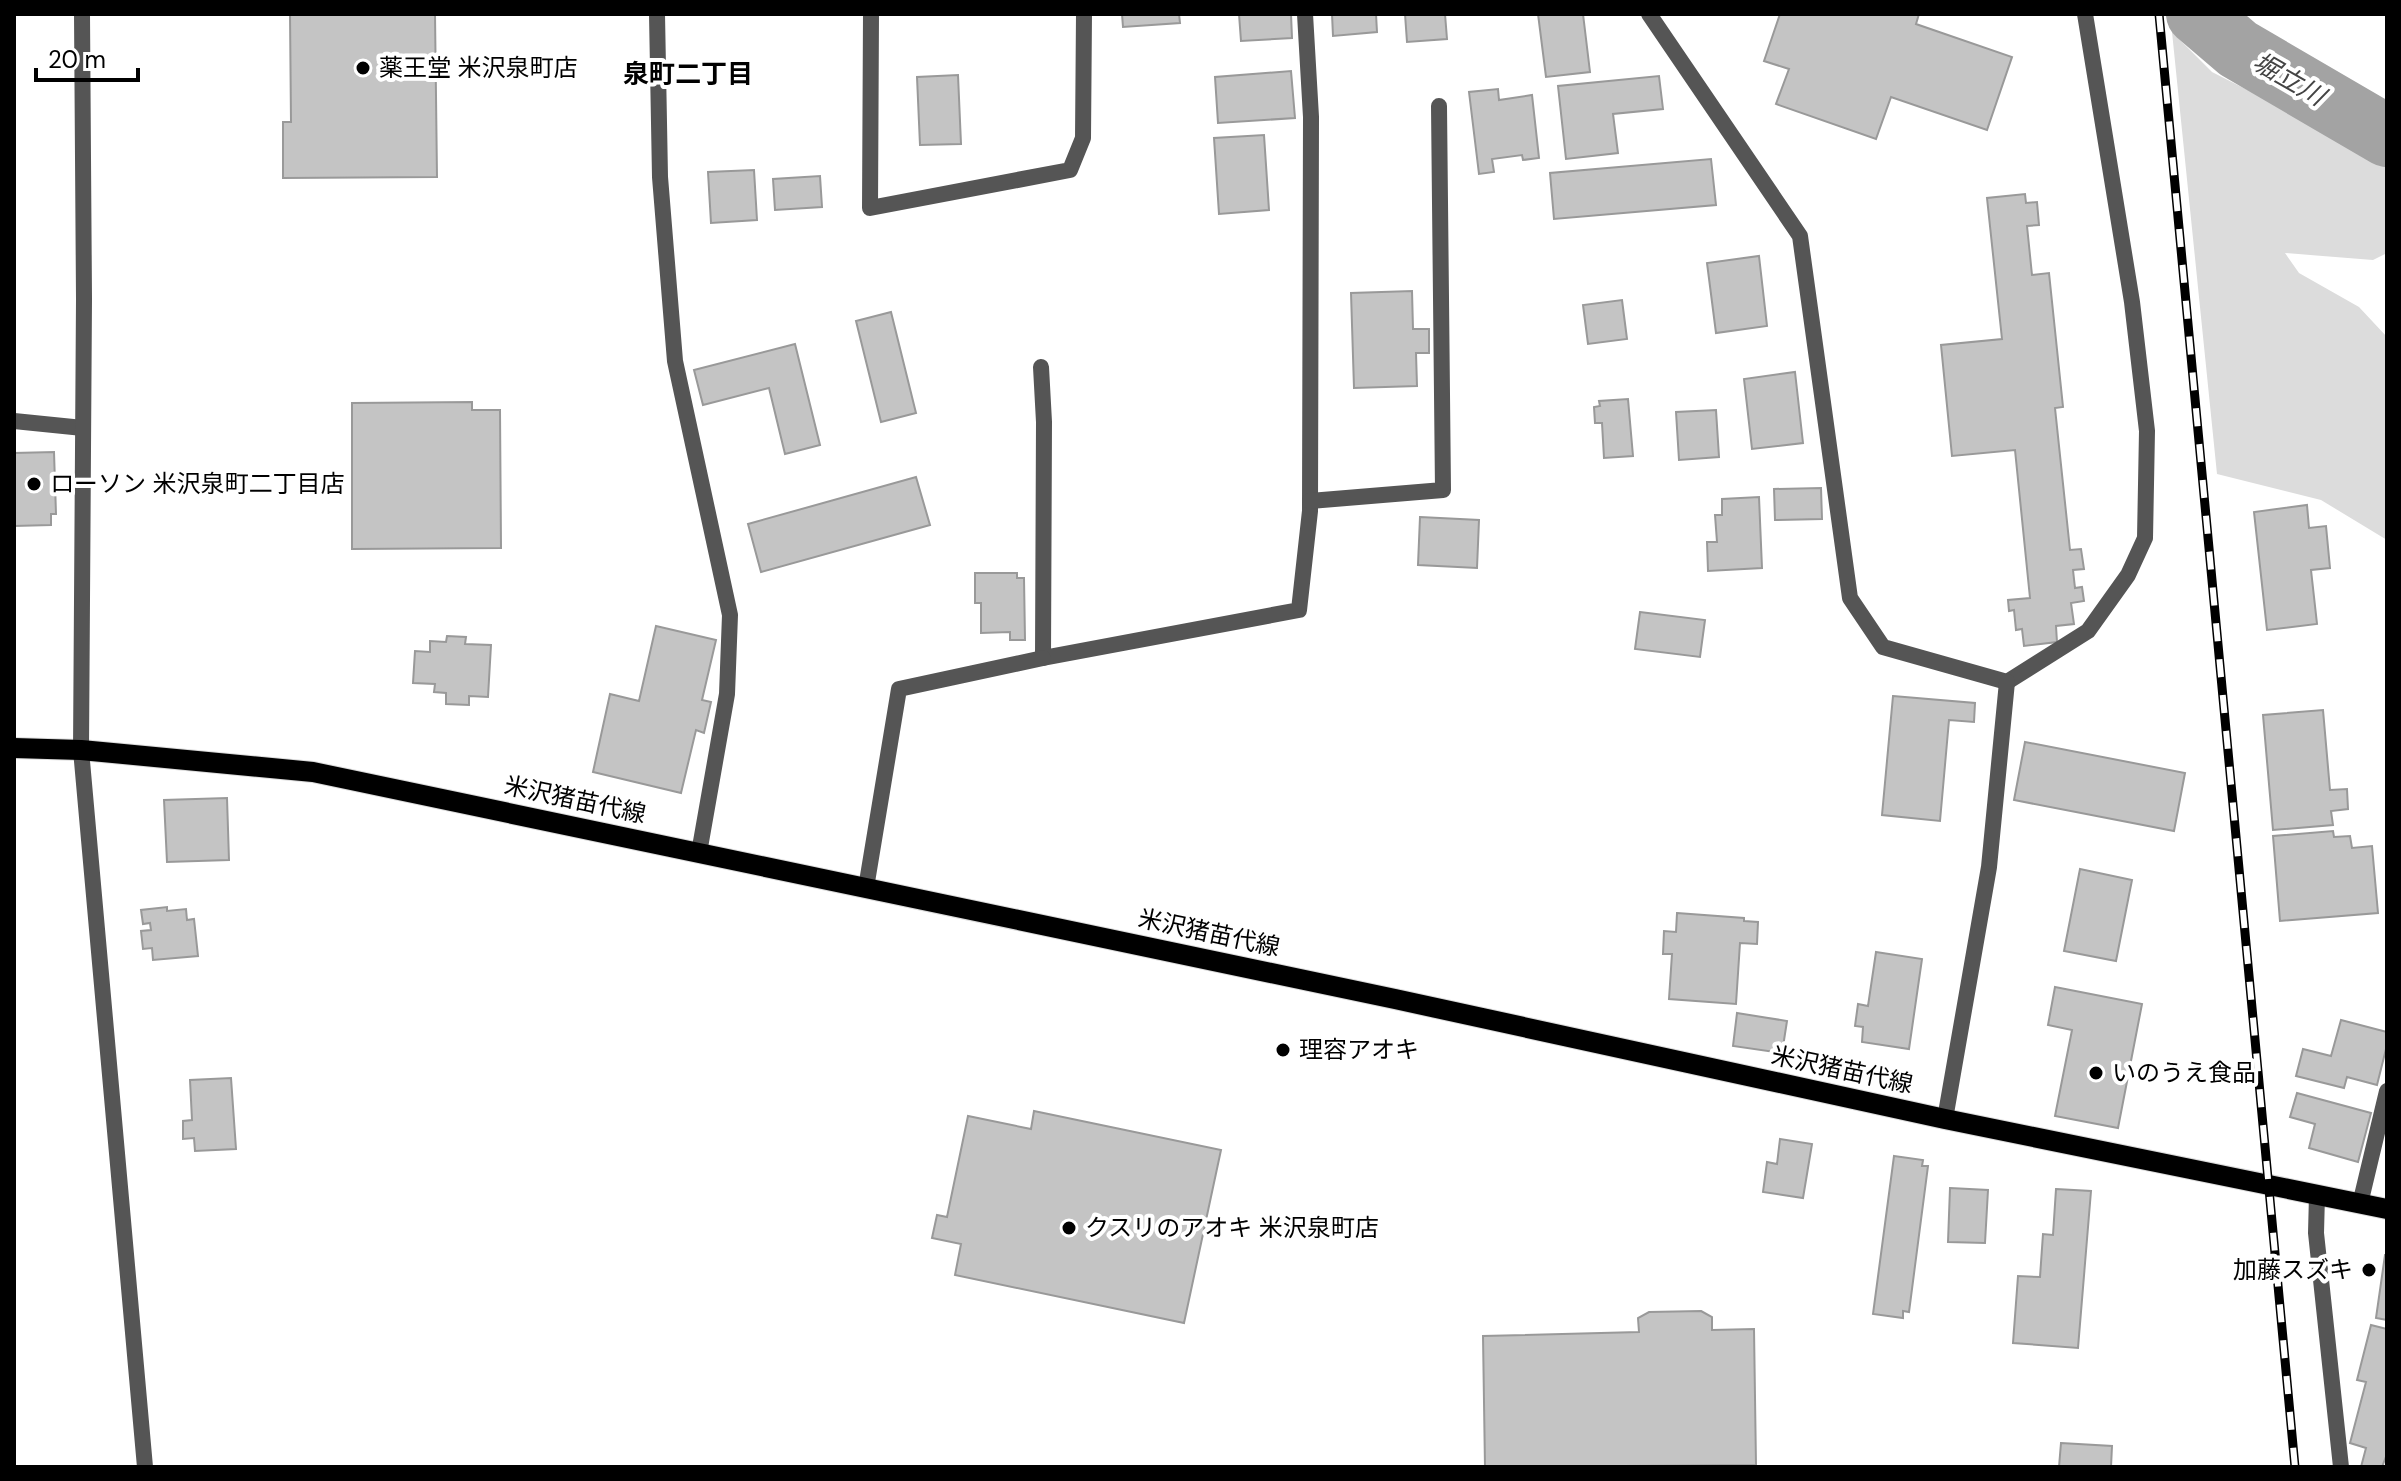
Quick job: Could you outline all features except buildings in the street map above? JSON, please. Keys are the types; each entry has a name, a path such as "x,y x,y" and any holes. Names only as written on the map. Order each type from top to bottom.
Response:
{"main road":[{"name":"米沢猪苗代線","path":"14,748 81,750 313,772 1395,999 1945,1119 2387,1209"}],"street":[{"path":"82,14 81,750 145,1467"},
{"path":"657,14 660,177 675,361 730,615 727,694 699,853"},
{"path":"871,14 870,208 1070,170 1083,138 1084,14"},
{"path":"866,888 899,689 1043,658 1299,610 1310,501 1311,117 1305,14"},
{"path":"1649,14 1800,236 1850,598 1883,647 2007,682 2088,631 2128,575 2145,538 2145,417 2132,302 2085,14"},
{"path":"1310,501 1443,490 1439,106"},
{"path":"1041,367 1044,422 1043,658"},
{"path":"14,421 83,428"},
{"path":"1945,1119 1989,867 2007,682"},
{"path":"2360,1204 2387,1091"},
{"path":"2317,1195 2316,1233 2341,1467"}],"shaded area":[{"path":"2172,32 2212,72 2313,123 2387,155 2387,253 2373,260 2285,253 2299,273 2359,307 2387,337 2387,540 2321,500 2217,474"}],"waterway":[{"name":"堀立川","path":"2197,14 2238,49 2387,136"}],"railway":[{"path":"2159,14 2295,1467"}],"place":[{"name":"薬王堂 米沢泉町店","path":"363,68"},
{"name":"ローソン 米沢泉町二丁目店","path":"34,484"},
{"name":"理容アオキ","path":"1283,1050"},
{"name":"いのうえ食品","path":"2096,1073"},
{"name":"クスリのアオキ 米沢泉町店","path":"1069,1228"},
{"name":"加藤スズキ","path":"2369,1270"}],"district":[{"name":"泉町二丁目","path":"688,74"}]}
